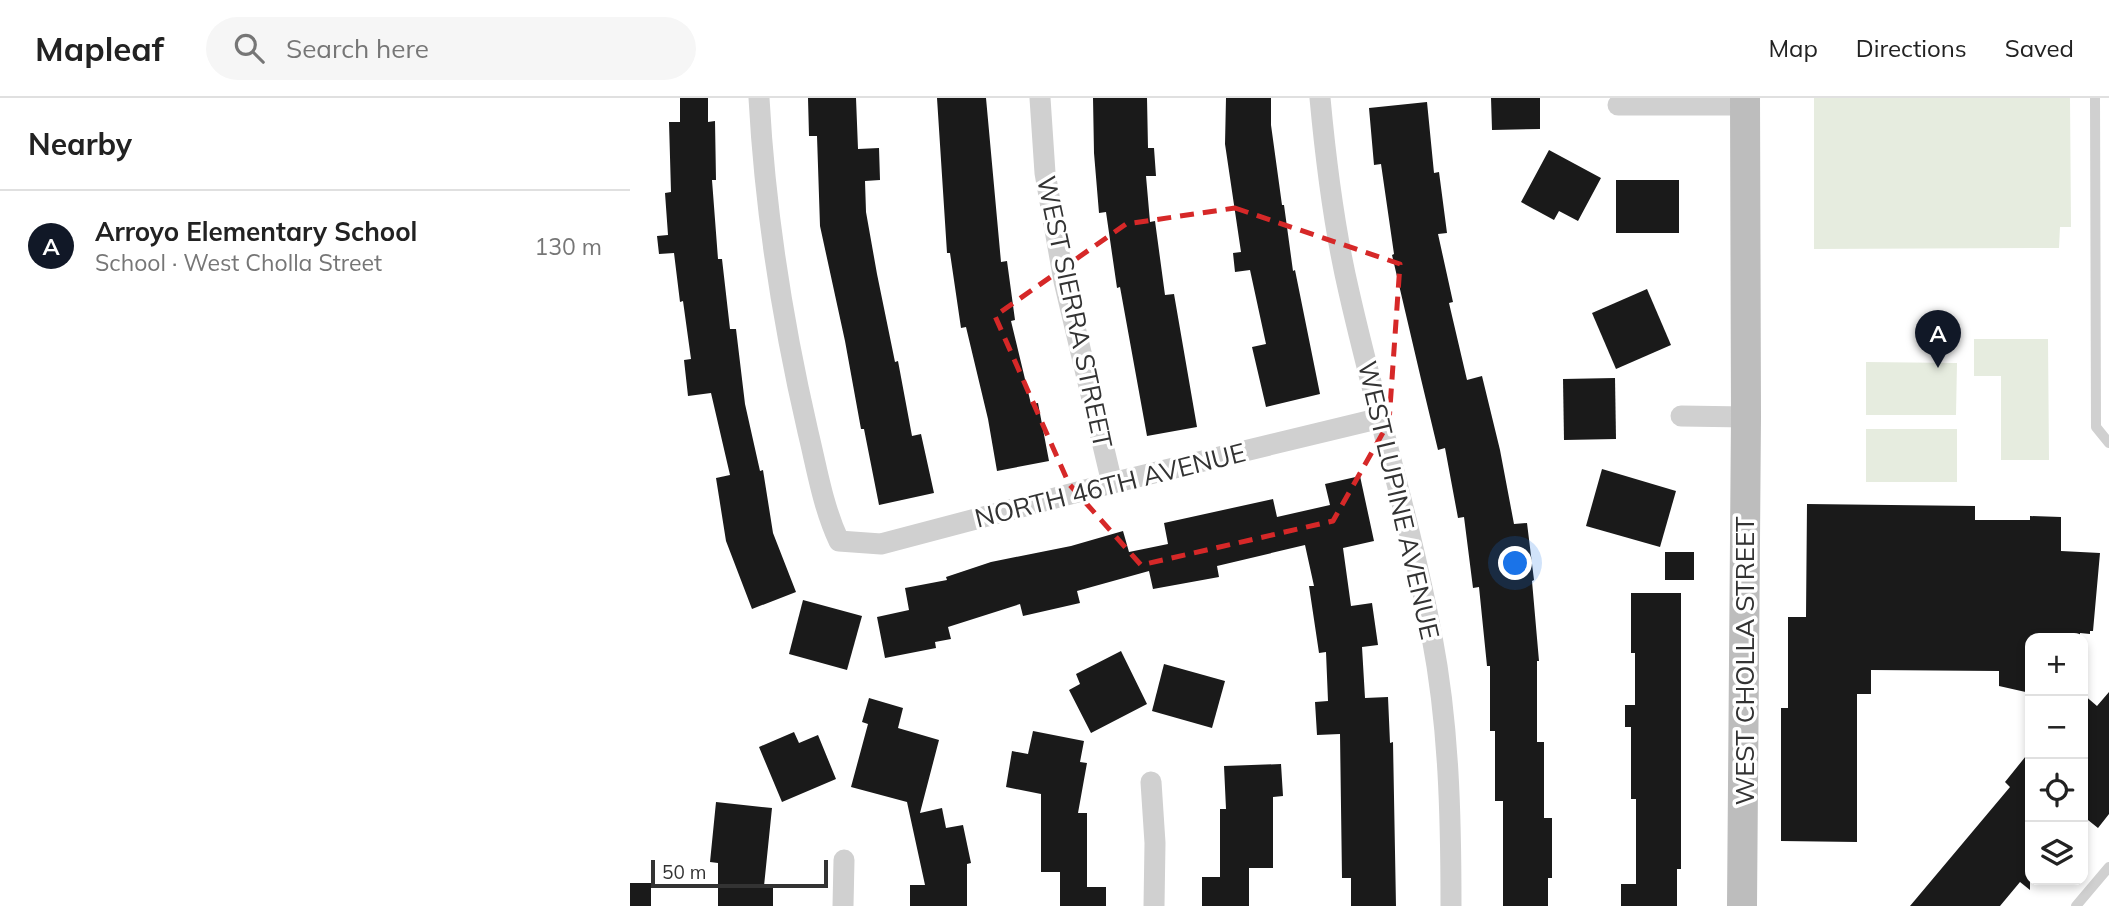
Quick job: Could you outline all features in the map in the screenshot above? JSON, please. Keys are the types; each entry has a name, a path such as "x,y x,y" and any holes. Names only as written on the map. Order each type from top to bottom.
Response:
{"street":[{"name":"NORTH 46TH AVENUE","path":"759,98 776,259 800,396 829,519 839,541 881,544 1112,483 1381,418"},
{"name":"WEST SIERRA STREET","path":"1040,98 1045,173 1064,281 1112,483"},
{"name":"WEST LUPINE AVENUE","path":"1320,98 1325,153 1346,279 1417,560 1433,639 1446,726 1451,906"},
{"path":"1618,105 1745,101"},
{"name":"WEST CHOLLA STREET","path":"1742,906 1746,417 1745,101"},
{"path":"1681,416 1746,417"},
{"path":"1152,782 1154,906"},
{"path":"843,906 844,860"}],"lane":[{"path":"2095,98 2096,427 2109,443"},
{"path":"2076,906 2109,867"}],"highlighted area":[{"path":"1235,208 1400,264 1389,422 1333,521 1141,565 1069,484 995,316 1126,224"}],"shaded area":[{"path":"1814,98 2070,98 2071,227 2060,227 2059,248 1814,249"},
{"path":"1974,339 2048,339 2049,460 2001,460 2001,376 1974,376"},
{"path":"1866,362 1957,363 1956,415 1866,415"},
{"path":"1866,429 1957,429 1957,482 1866,482"}],"building":[{"path":"680,98 708,98 708,122 715,121 716,180 712,180 718,259 722,259 730,329 736,329 745,404 760,471 763,470 773,533 796,592 752,609 726,541 716,478 730,475 711,393 688,396 684,360 691,359 674,253 659,254 657,236 668,235 665,193 671,192 669,122 680,122"},
{"path":"808,98 856,98 858,149 879,148 880,180 865,181 866,212 912,436 921,434 934,493 879,505 820,226 817,136 809,136"},
{"path":"937,98 986,98 1001,262 1007,261 1015,320 1011,321 1031,404 1038,403 1049,461 997,471 988,419 966,327 961,328 950,253 947,253"},
{"path":"1093,98 1147,98 1148,148 1154,148 1156,176 1146,176 1150,222 1155,221 1165,295 1174,294 1197,427 1147,436 1120,287 1117,288 1106,212 1099,213"},
{"path":"1226,98 1271,98 1271,125 1282,205 1293,271 1295,270 1320,394 1266,407 1252,347 1266,344 1250,270 1235,272 1233,253 1241,252 1225,144"},
{"path":"1491,98 1540,98 1540,129 1492,130"},
{"path":"1427,102 1434,173 1439,172 1447,233 1438,234 1453,302 1449,303 1467,380 1482,376 1514,524 1527,523 1539,661 1537,742 1544,742 1544,818 1552,818 1552,878 1548,878 1548,906 1503,906 1503,801 1495,801 1495,731 1490,731 1490,666 1487,666 1479,587 1473,588 1464,517 1458,518 1445,448 1438,450 1392,255 1394,254 1381,164 1374,165 1369,108"},
{"path":"1549,150 1601,178 1578,221 1559,211 1554,220 1521,202"},
{"path":"1616,180 1679,180 1679,233 1616,233"},
{"path":"1647,289 1671,345 1616,369 1592,313"},
{"path":"1615,378 1616,439 1564,440 1563,379"},
{"path":"1602,469 1676,491 1660,547 1586,526"},
{"path":"1360,476 1374,541 1343,548 1351,606 1372,603 1378,645 1362,647 1365,698 1388,697 1390,743 1393,742 1396,906 1351,906 1351,878 1342,878 1340,734 1317,735 1315,702 1328,701 1326,652 1319,653 1309,586 1314,586 1305,545 1217,566 1219,577 1153,589 1149,571 1077,591 1080,603 1023,616 1020,604 948,627 951,639 935,642 936,648 885,658 877,617 909,610 905,588 947,580 946,577 991,562 1071,546 1123,531 1129,552 1168,544 1164,523 1273,499 1277,517 1330,505 1325,484"},
{"path":"1807,504 1975,506 1975,520 2061,517 2061,551 2100,553 2093,631 2090,631 2090,634 2025,633 2025,692 1999,686 1999,671 1871,670 1871,694 1857,694 1857,842 1781,841 1781,708 1788,708 1788,617 1806,617"},
{"path":"1665,552 1694,552 1694,580 1665,580"},
{"path":"1631,593 1681,593 1681,869 1677,869 1677,906 1621,906 1621,884 1636,884 1636,799 1631,799 1631,727 1625,727 1625,705 1635,705 1635,653 1631,653"},
{"path":"803,600 862,616 847,670 789,654"},
{"path":"1121,651 1147,704 1091,733 1069,690 1080,684 1076,674"},
{"path":"1164,664 1225,681 1212,728 1152,711"},
{"path":"2109,692 2109,814 2098,828 2088,820 2088,698 2097,706"},
{"path":"869,698 903,708 898,728 939,740 920,813 942,808 946,828 963,825 971,863 967,864 967,906 910,906 910,885 925,885 907,802 851,787 868,724 862,722"},
{"path":"1033,731 1084,741 1080,762 1087,763 1078,813 1087,813 1087,887 1106,887 1106,906 1060,906 1060,872 1041,872 1041,794 1006,787 1012,751 1028,754"},
{"path":"794,732 799,743 818,735 836,779 782,802 759,747"},
{"path":"2025,757 2025,885 2030,885 2030,890 2020,882 2000,906 1910,906 2010,787 2005,782"},
{"path":"1281,764 1283,796 1273,797 1273,868 1249,868 1249,906 1202,906 1202,877 1220,877 1220,809 1226,809 1224,766"},
{"path":"716,802 772,808 764,886 773,886 773,906 718,906 718,863 710,862"},
{"path":"630,883 651,883 651,906 630,906"}],"place":[{"name":"Arroyo Elementary School","path":"1938,368"}]}
